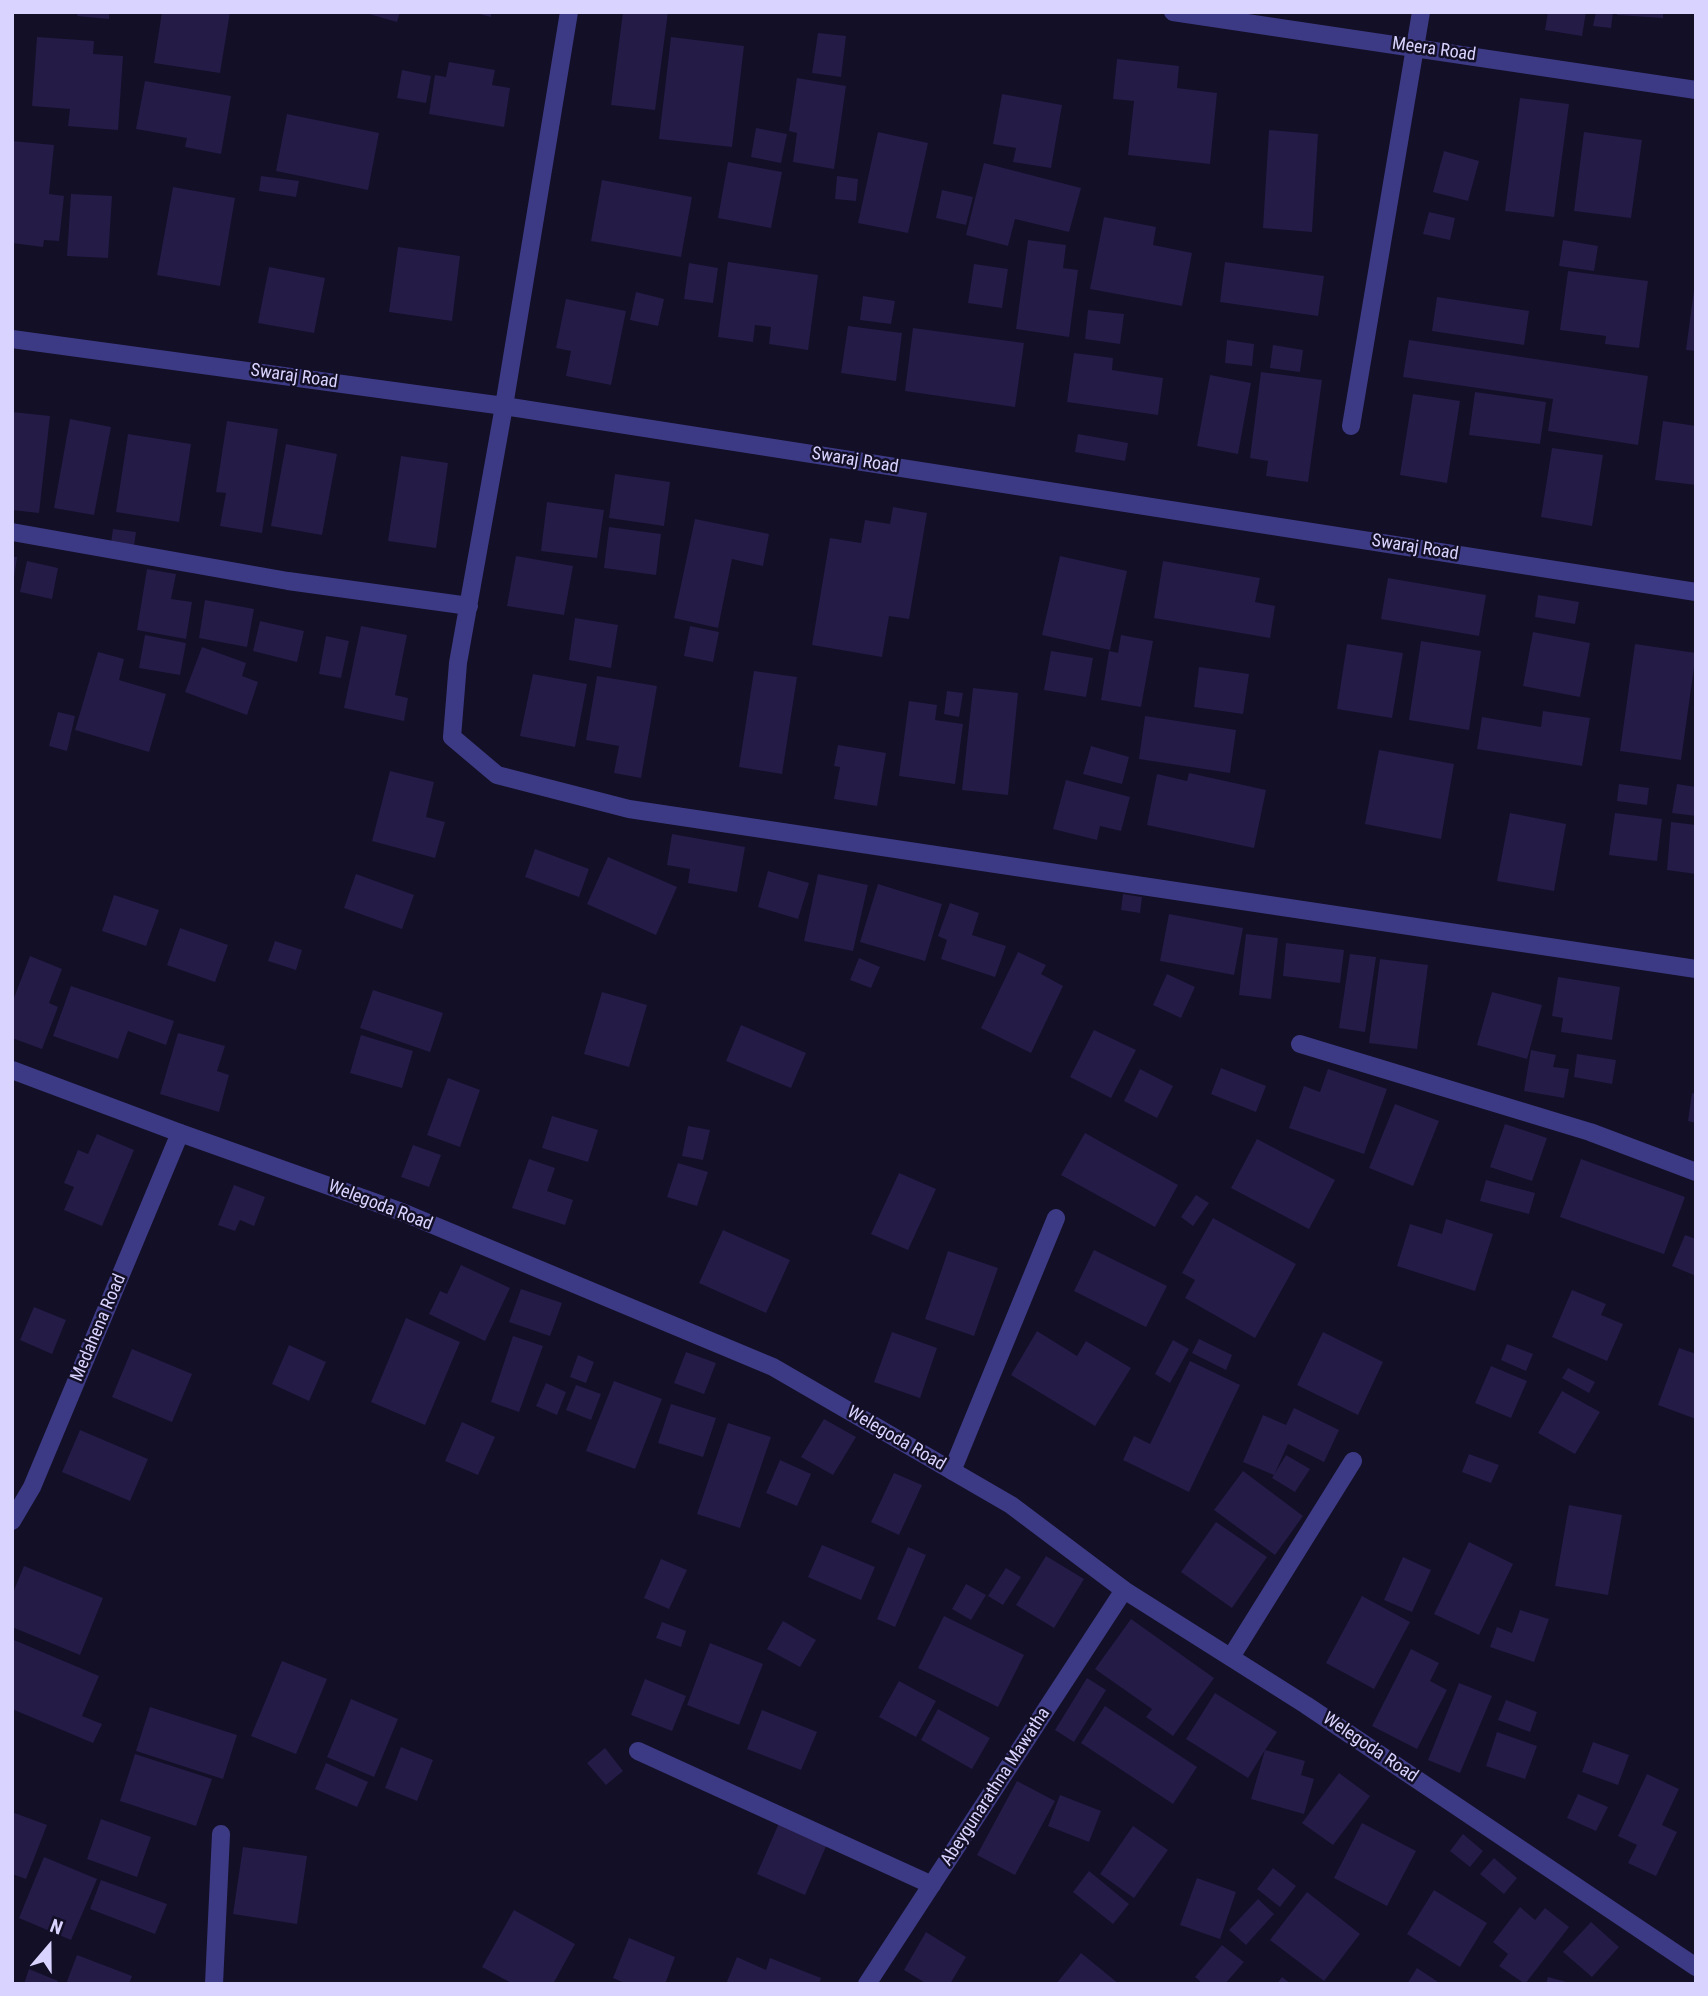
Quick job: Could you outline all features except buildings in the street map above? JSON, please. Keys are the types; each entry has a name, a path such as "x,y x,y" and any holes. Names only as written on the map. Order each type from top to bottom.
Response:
{"street":[{"path":"569,12 504,406 458,663 452,737 497,775 629,809 1696,969"},
{"name":"Meera Road","path":"1173,12 1696,89"},
{"path":"1351,426 1422,12"},
{"name":"Swaraj Road","path":"12,339 504,406 1696,592"},
{"path":"12,532 288,581 469,606"},
{"path":"1300,1044 1590,1132 1696,1172"},
{"name":"Welegoda Road","path":"12,1070 402,1212 773,1367 1011,1506 1124,1590 1231,1657 1696,1967"},
{"name":"Medahena Road","path":"12,1521 32,1488 180,1133"},
{"path":"952,1471 1056,1218"},
{"path":"1231,1657 1353,1461"},
{"name":"Abeygunarathna Mawatha","path":"867,1984 1124,1590"},
{"path":"638,1751 932,1885"},
{"path":"214,1984 221,1834"}]}
